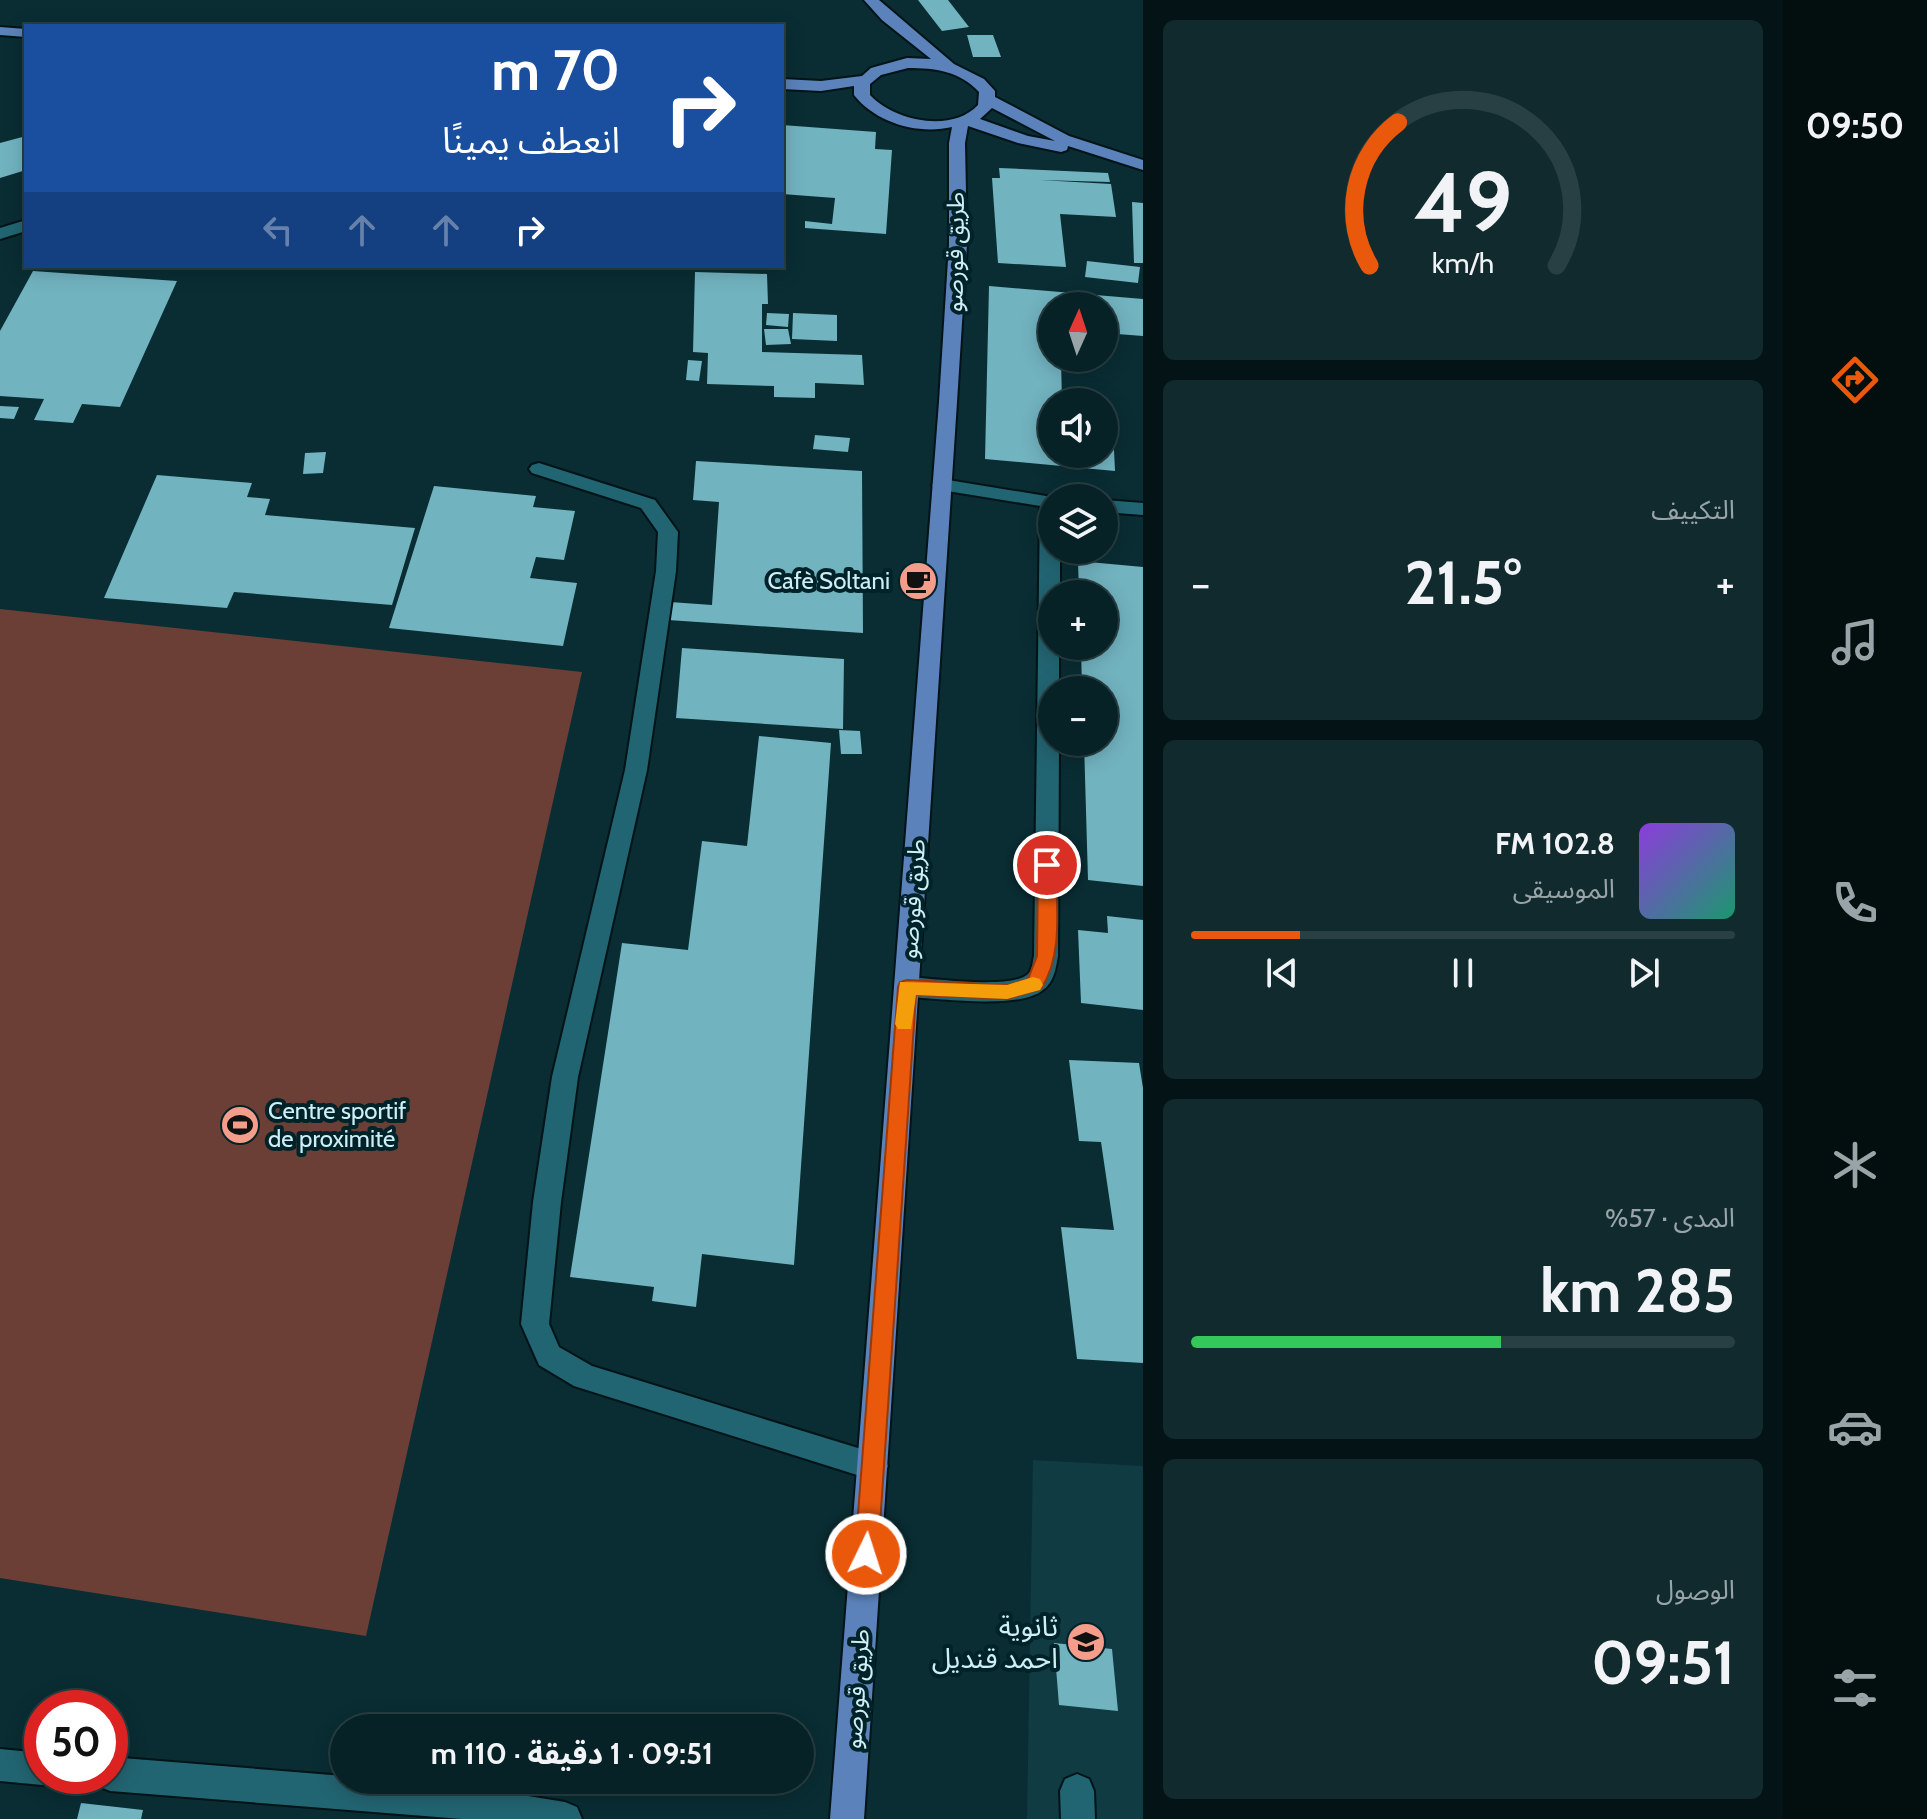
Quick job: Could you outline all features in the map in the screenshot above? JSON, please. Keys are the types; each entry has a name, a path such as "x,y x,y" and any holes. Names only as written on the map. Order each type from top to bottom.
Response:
{"main road":[{"path":"871,0 887,17 948,66 979,81 987,91 988,100 984,109 964,121"},
{"path":"887,17 894,46 888,66"},
{"path":"0,31 24,33"},
{"path":"790,85 843,85 863,80 888,66 928,63 948,66"},
{"path":"863,80 859,90 866,105"},
{"path":"790,85 866,105 886,117 916,124 964,121 1024,140 1126,159"},
{"path":"988,100 1063,139 1143,165"},
{"name":"طريق قورصو","path":"847,1819 958,244 957,143 964,121"},
{"path":"916,124 936,142 956,169"}],"street":[{"path":"0,234 24,226"},
{"path":"539,469 648,504 668,532 666,571 636,770 565,1077 547,1202 535,1324 549,1356 584,1377 873,1466"},
{"path":"942,485 1038,499"},
{"path":"1118,507 1143,509"},
{"path":"907,987 1007,992 1034,984 1043,972 1046,956 1050,564"},
{"path":"0,1765 24,1767"},
{"path":"128,1776 565,1819"}],"shaded area":[{"name":"Centre sportif de proximité","path":"0,609 582,672 366,1636 0,1578"},
{"name":"ثانوية احمد قنديل","path":"1033,1460 1143,1466 1143,1819 1027,1819"}],"building":[{"path":"918,0 948,0 969,27 942,31"},
{"path":"967,35 993,35 1001,57 973,57"},
{"path":"784,125 876,132 875,149 892,150 886,234 805,228 805,221 832,224 835,198 784,194"},
{"path":"24,137 24,171 0,178 0,143"},
{"path":"999,168 1108,173 1110,182 1040,180 1111,184 1116,217 1060,214 1066,267 998,263 992,178 1000,178"},
{"path":"1132,202 1143,203 1143,263 1134,263"},
{"path":"1087,261 1140,267 1138,283 1085,277"},
{"path":"33,271 177,281 120,407 82,404 73,423 34,420 44,399 0,396 0,331"},
{"path":"695,272 767,274 768,304 762,304 762,352 862,355 864,385 815,383 815,398 774,397 774,386 707,384 708,353 693,352"},
{"path":"989,286 1060,292 1038,292 1038,372 1061,372 1062,388 1038,388 1038,464 985,459"},
{"path":"1118,297 1143,299 1143,336 1118,334"},
{"path":"767,313 789,314 788,327 766,325"},
{"path":"793,313 837,315 837,341 792,339"},
{"path":"764,329 788,329 791,344 766,345"},
{"path":"688,360 702,361 699,381 686,380"},
{"path":"0,406 19,407 14,419 0,418"},
{"path":"815,435 850,438 848,452 813,449"},
{"path":"326,452 323,473 303,474 305,453"},
{"path":"696,461 862,471 863,633 668,620 670,602 712,605 719,502 693,500"},
{"path":"1082,468 1115,468 1115,471"},
{"path":"157,475 252,483 247,497 270,499 265,515 415,528 392,605 234,592 227,608 104,598"},
{"path":"434,486 536,496 533,507 575,511 564,560 536,557 530,578 577,583 563,646 389,628"},
{"path":"1078,564 1143,567 1143,886 1088,880 1084,756 1118,756 1118,676 1082,676 1081,660 1118,660 1118,580 1079,580"},
{"path":"682,648 844,659 843,729 676,718"},
{"path":"839,730 860,731 862,754 841,754"},
{"path":"759,736 831,743 794,1265 702,1254 696,1307 652,1301 654,1287 570,1277 622,943 688,950 702,841 747,846"},
{"path":"1107,916 1143,920 1143,1010 1081,1003 1078,930 1108,933"},
{"path":"1069,1060 1139,1063 1143,1088 1143,1363 1077,1359 1061,1227 1114,1230 1101,1142 1079,1141"},
{"path":"1054,1643 1112,1649 1118,1711 1059,1705"},
{"path":"81,1803 143,1810 141,1819 77,1819"}],"slow traffic":[{"path":"905,1024 907,987 1007,992 1033,985"}],"place":[{"name":"Cafè Soltani","path":"918,581"},
{"name":"Centre sportif de proximité","path":"240,1125"},
{"name":"ثانوية احمد قنديل","path":"1086,1642"}],"route":[{"path":"866,1554 907,987 1007,992 1034,984 1043,972 1046,956 1047,865"}]}
